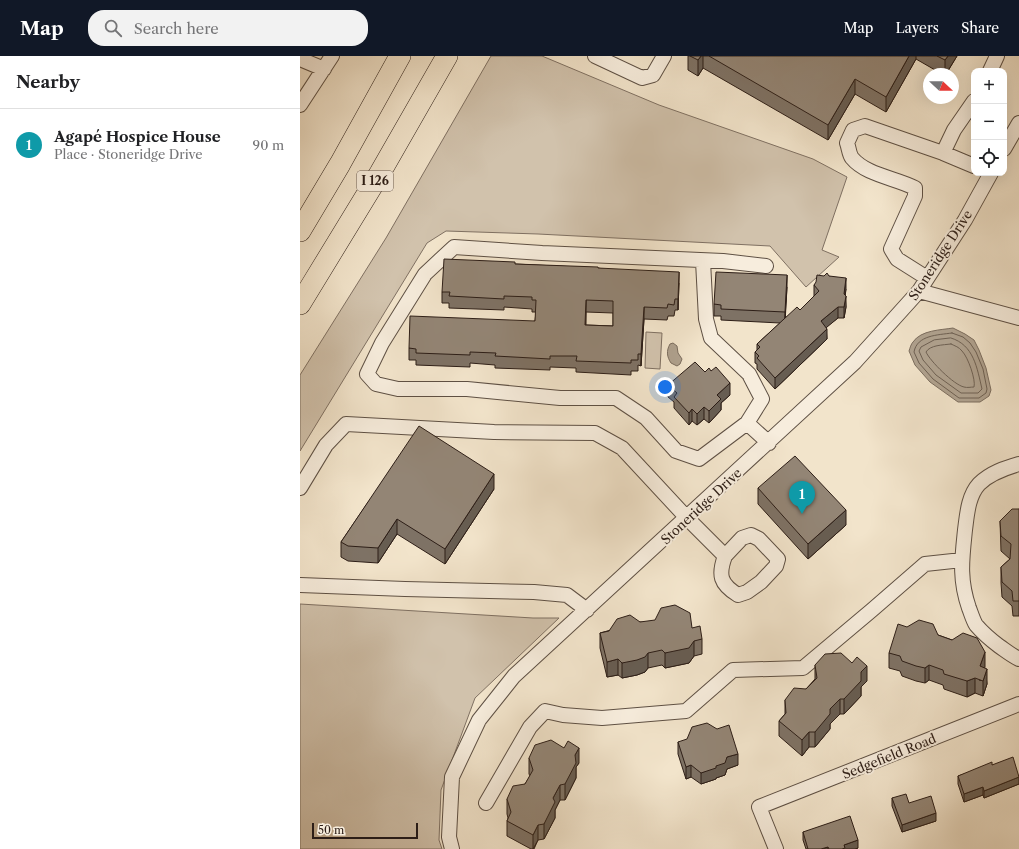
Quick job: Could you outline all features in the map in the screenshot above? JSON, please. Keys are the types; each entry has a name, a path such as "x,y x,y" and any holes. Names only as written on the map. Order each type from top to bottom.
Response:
{"highway":[{"name":"I 126","path":"300,231 340,164 400,56"},
{"name":"I 126","path":"300,304 380,173 447,56"}],"street":[{"path":"300,105 332,56"},
{"path":"595,56 642,78 653,75 664,56"},
{"path":"991,68 997,56"},
{"path":"300,59 324,68"},
{"path":"943,153 954,130 973,104"},
{"path":"1007,144 1019,123"},
{"path":"927,278 897,259 891,249 915,196 915,188 862,168 851,156 847,143 853,130 865,126 943,153 971,165"},
{"name":"Stoneridge Drive","path":"452,849 449,837 452,777 479,720 514,676 769,443 855,362 919,291 965,220 989,176"},
{"path":"703,261 706,319 711,338 749,374 762,399 747,422 699,459 676,451 646,418 616,398 560,398 467,389 398,389 376,384 367,374 382,343 425,274 454,247 703,261 766,266"},
{"path":"919,291 1019,318"},
{"path":"747,422 769,443"},
{"path":"300,488 326,446 346,424 494,432 595,433 622,448 687,518 725,556"},
{"path":"1019,464 987,476 978,485 971,498 967,512 962,560 962,582 976,625 992,641 1019,659"},
{"path":"486,803 530,727 545,711 602,718 686,711 733,670 803,668 925,564 962,560"},
{"path":"300,585 534,592 567,595 587,610"},
{"name":"Sedgefield Road","path":"776,849 759,807 1019,704"}],"shaded area":[{"path":"491,56 542,56 659,105 813,159 847,177 822,250 839,257 806,287 770,246 538,234 446,231 427,243 300,451 300,375 386,238"},
{"path":"646,332 662,333 660,369 645,368"},
{"path":"300,604 533,618 559,618 475,698 441,790 439,840 442,849 300,849"}],"water":[{"path":"953,328 974,340 986,368 991,390 989,396 980,402 958,402 930,382 915,365 909,351 912,343 921,335 932,331"},
{"path":"673,343 677,346 678,353 682,359 680,364 677,366 671,363 668,356 670,344"}],"building":[{"path":"690,56 701,56 698,60"},
{"path":"709,56 909,56 886,97 855,79 828,125"},
{"path":"937,56 948,56 945,60"},
{"path":"444,259 679,272 678,299 675,299 674,305 668,304 667,308 644,307 641,354 638,354 638,360 631,360 631,363 576,361 577,356 550,356 550,359 495,356 496,353 470,352 470,355 416,353 416,349 409,348 410,316 535,321 536,300 532,300 532,297 504,296 504,299 449,296 450,292 442,292","holes":["586,300 613,301 613,326 585,325"]},
{"path":"716,272 787,275 785,312 721,309 721,305 714,304"},
{"path":"827,273 829,276 846,278 844,294 846,296 844,307 838,307 821,321 827,329 775,378 757,358 759,356 755,352 760,347 757,344 797,307 800,310 819,291 814,285 817,275 824,276"},
{"path":"695,362 705,372 709,368 711,371 716,367 730,383 717,395 721,399 709,411 704,407 697,414 692,409 689,413 674,397 677,393 668,385"},
{"path":"419,426 494,474 445,549 397,519 378,548 348,546 341,542"},
{"path":"795,456 846,510 808,544 758,488"},
{"path":"1012,509 1019,509 1019,601 1013,601 1012,591 1002,582 1001,567 1010,559 1011,544 1001,536 1000,521"},
{"path":"675,605 690,613 692,628 700,626 702,639 694,641 689,648 665,653 662,650 648,653 645,657 622,663 618,659 607,662 600,633 609,631 617,619 630,615 640,622 655,620 661,608"},
{"path":"919,620 933,624 938,635 952,640 963,633 977,638 985,652 980,666 987,669 983,681 975,678 967,681 944,674 943,670 929,665 925,668 916,666 902,661 900,656 889,653 898,624 907,627"},
{"path":"841,653 852,663 857,657 867,666 861,672 861,681 844,699 840,699 830,709 830,714 815,732 809,732 802,740 779,721 786,713 785,700 794,688 806,689 817,678 815,665 825,654"},
{"path":"707,723 717,729 729,725 738,754 727,757 725,763 716,766 716,768 701,773 691,765 686,767 678,742 687,739 692,727"},
{"path":"551,740 564,748 568,741 579,748 575,755 576,763 565,784 560,785 553,798 555,802 544,824 538,825 533,835 507,821 511,812 507,799 513,786 525,784 533,770 529,758 535,745"},
{"path":"1013,757 1019,777 984,791 983,787 964,794 958,776 992,762 992,765"},
{"path":"906,794 909,803 931,796 936,813 902,825 892,798"},
{"path":"850,816 858,840 844,845 845,848 842,849 829,849 828,847 821,849 808,849 803,832"}],"place":[{"name":"Agapé Hospice House","path":"802,514"}]}
